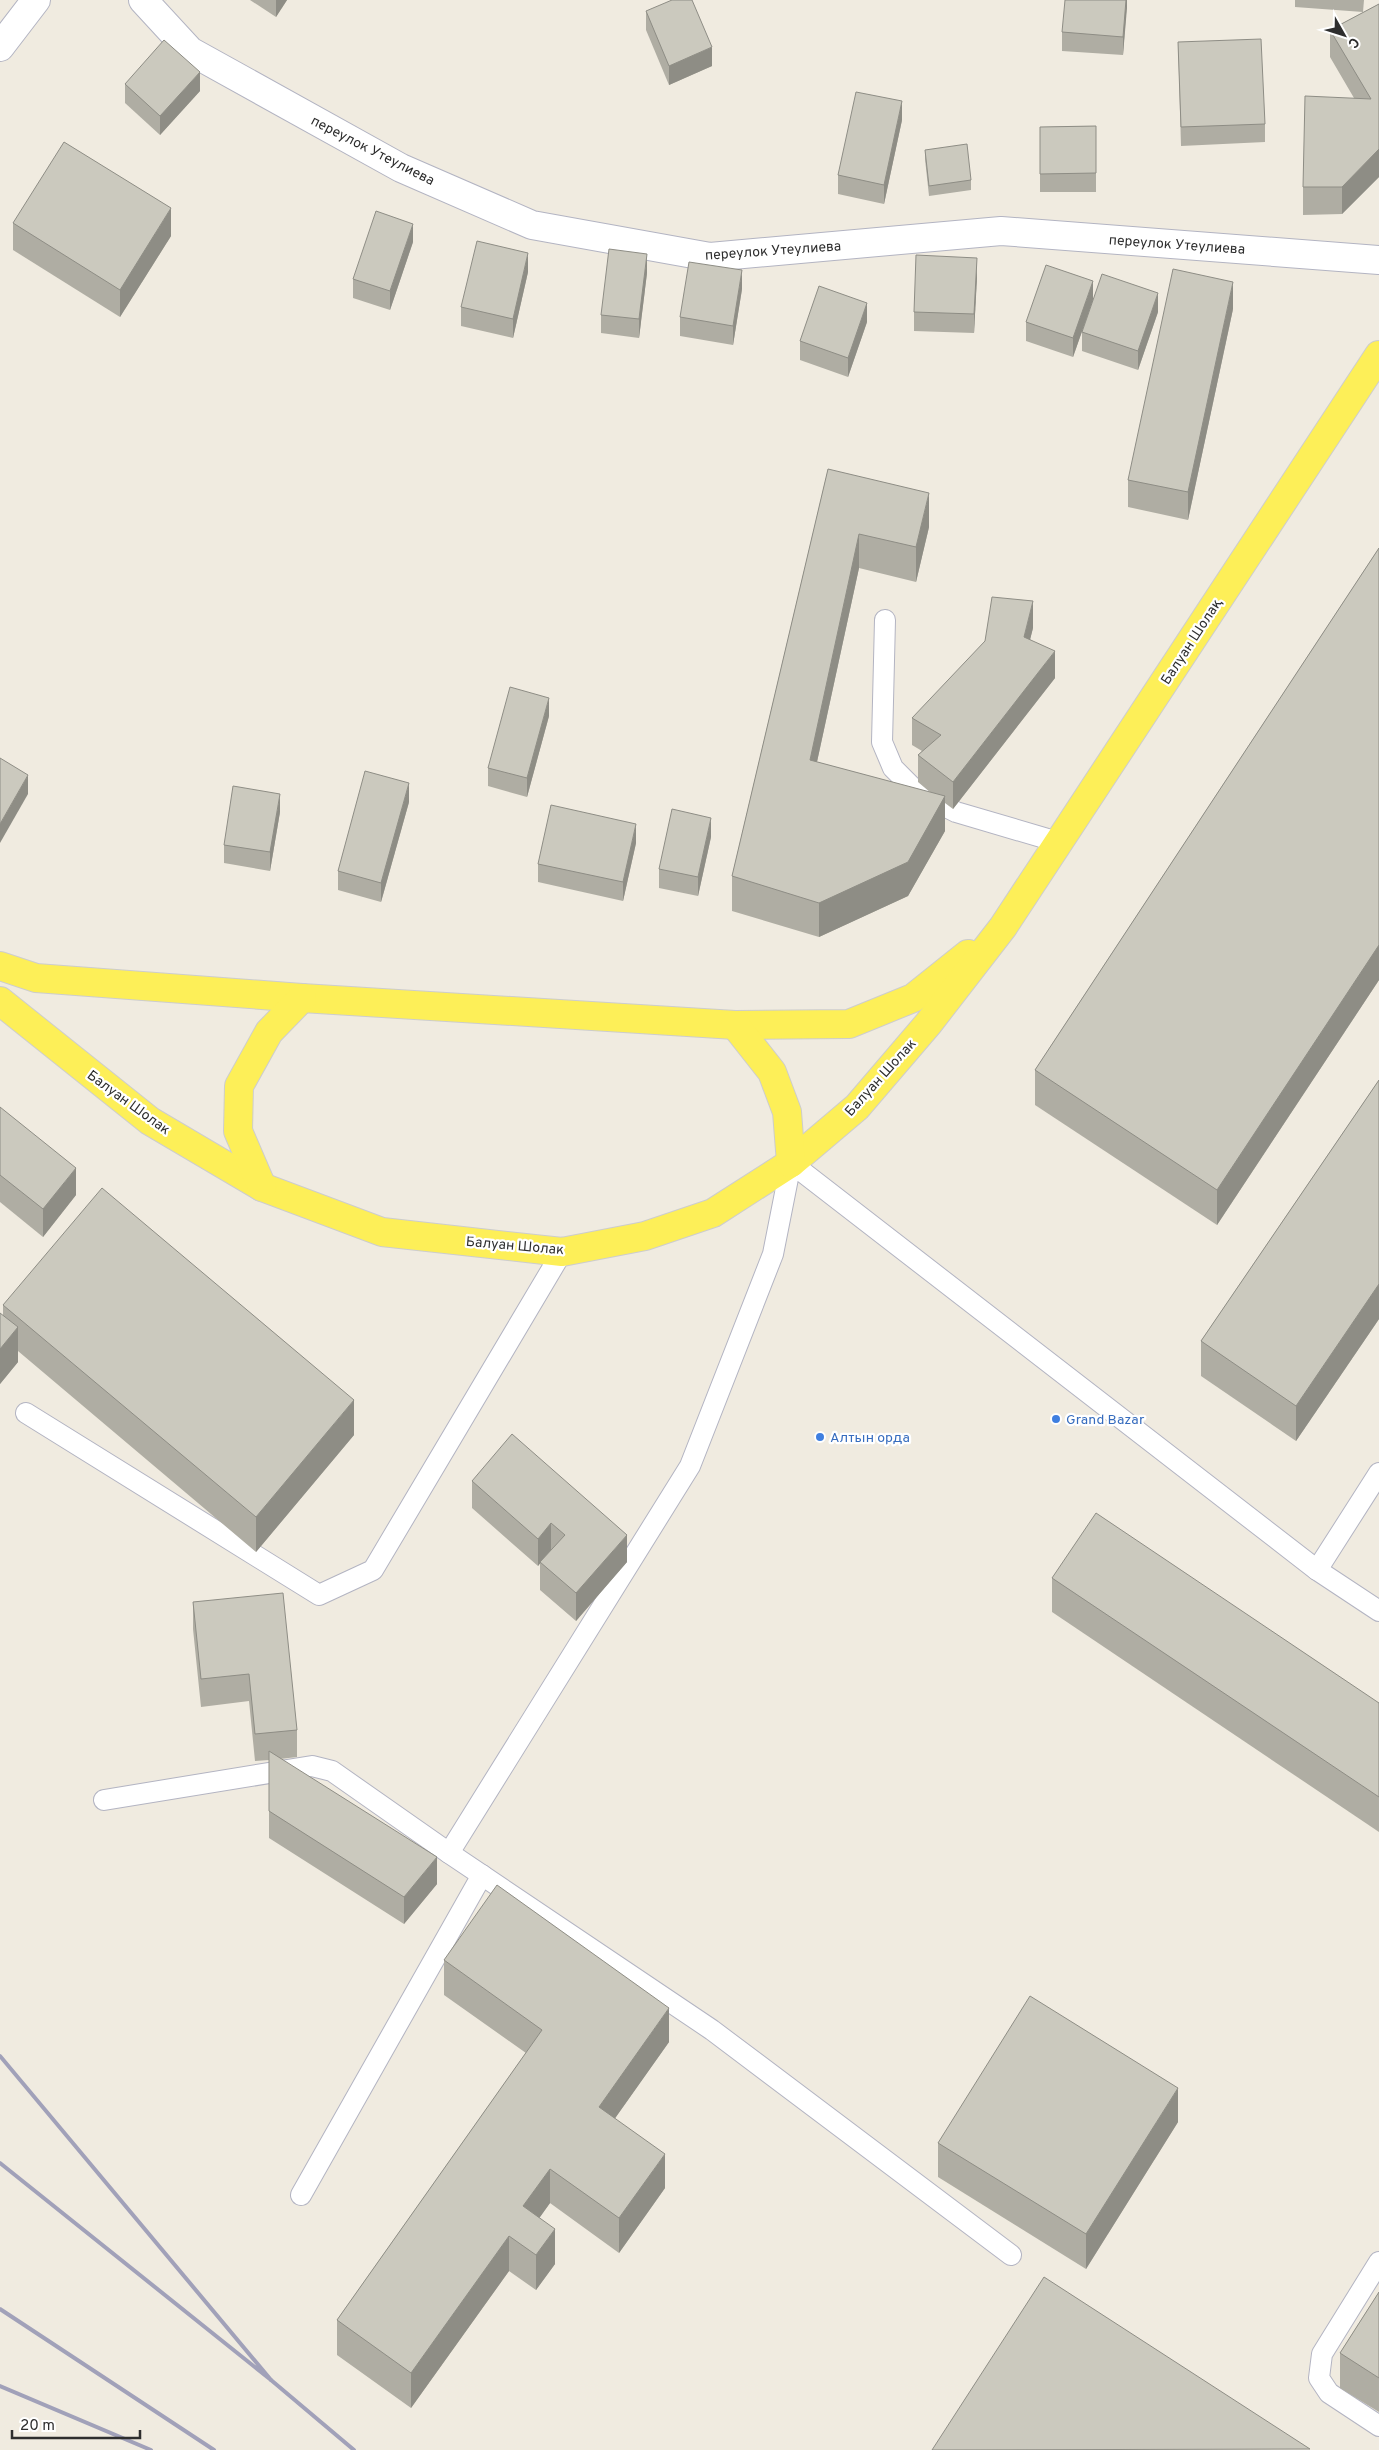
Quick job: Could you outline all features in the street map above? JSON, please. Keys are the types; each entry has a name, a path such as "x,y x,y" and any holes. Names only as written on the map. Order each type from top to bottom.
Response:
{"main road":[{"name":"Балуан Шолақ","path":"1003,927 1379,355"},
{"path":"0,966 36,978 302,998 735,1025 849,1024 913,998 1003,927"},
{"name":"Балуан Шолак","path":"0,1001 150,1121 262,1187 382,1232 562,1252 645,1236 712,1213 791,1162 857,1106 928,1024 1003,927"},
{"path":"262,1187 238,1131 239,1086 269,1032 302,998"},
{"path":"735,1025 772,1072 787,1112 791,1162"}],"street":[{"path":"0,47 36,0"},
{"name":"переулок Утеулиева","path":"143,0 190,51 401,168 532,225 710,258 1001,231 1379,260"}],"lane":[{"path":"886,620 882,742 893,768 917,792 956,812 1058,842"},
{"path":"449,1853 690,1466 772,1254 791,1162 1318,1570 1379,1611"},
{"path":"26,1413 319,1595 373,1570 562,1252"},
{"path":"1318,1570 1379,1473"},
{"path":"104,1800 312,1766 332,1771 449,1853 712,2030 1011,2255"},
{"path":"302,2195 482,1875"},
{"path":"1379,2262 1322,2354 1319,2378 1329,2393 1379,2426"}],"building":[{"path":"672,0 692,0 712,47 669,66 646,11"},
{"path":"1065,0 1126,0 1123,37 1062,32"},
{"path":"1379,4 1379,149 1342,187 1303,187 1305,96 1371,99 1330,30"},
{"path":"1261,39 1265,124 1181,127 1178,42"},
{"path":"164,40 200,72 160,116 125,84"},
{"path":"856,92 902,101 884,185 838,175"},
{"path":"1096,126 1096,173 1040,174 1040,127"},
{"path":"64,142 171,208 120,290 13,223"},
{"path":"967,144 971,180 929,186 925,150"},
{"path":"376,211 413,224 390,291 353,279"},
{"path":"477,241 528,253 513,319 461,307"},
{"path":"609,249 647,254 639,319 601,315"},
{"path":"916,255 977,258 974,314 914,312"},
{"path":"689,262 742,270 733,326 680,317"},
{"path":"1046,265 1093,281 1073,338 1026,322"},
{"path":"1173,269 1233,282 1188,492 1128,480"},
{"path":"1102,274 1158,293 1138,351 1082,332"},
{"path":"819,286 867,303 848,358 800,341"},
{"path":"828,469 929,493 916,547 859,534 810,760 945,796 908,862 819,903 732,876"},
{"path":"1379,548 1379,945 1217,1190 1035,1070"},
{"path":"992,597 1033,601 1024,637 1055,651 953,782 918,755 941,735 912,718 985,641"},
{"path":"510,687 549,698 527,778 488,768"},
{"path":"0,758 28,775 0,824"},
{"path":"365,771 409,783 381,883 338,871"},
{"path":"233,786 280,794 270,852 224,845"},
{"path":"551,805 636,824 623,882 538,864"},
{"path":"672,809 711,818 698,877 659,869"},
{"path":"1379,1080 1379,1284 1296,1406 1201,1341"},
{"path":"0,1107 76,1168 43,1209 0,1175"},
{"path":"102,1188 354,1400 256,1517 3,1305"},
{"path":"0,1313 18,1327 0,1349"},
{"path":"512,1434 627,1535 576,1593 540,1562 565,1535 551,1523 538,1539 472,1481"},
{"path":"1096,1513 1379,1703 1379,1797 1052,1578"},
{"path":"283,1593 297,1730 255,1734 249,1674 201,1679 193,1602"},
{"path":"269,1751 437,1857 404,1897 269,1811"},
{"path":"497,1885 669,2008 599,2107 665,2154 619,2218 550,2169 523,2206 555,2229 536,2255 509,2236 411,2373 337,2320 542,2030 444,1960"},
{"path":"1030,1996 1178,2088 1086,2234 938,2143"},
{"path":"1044,2277 1310,2449 932,2450"},
{"path":"1379,2292 1379,2378 1340,2353"}],"railway":[{"path":"0,2056 271,2380 0,2163"},
{"path":"0,2309 214,2450"},
{"path":"271,2380 354,2450"},
{"path":"0,2386 151,2450"}],"place":[{"name":"Grand Bazar","path":"1056,1419"},
{"name":"Алтын орда","path":"820,1437"}]}
